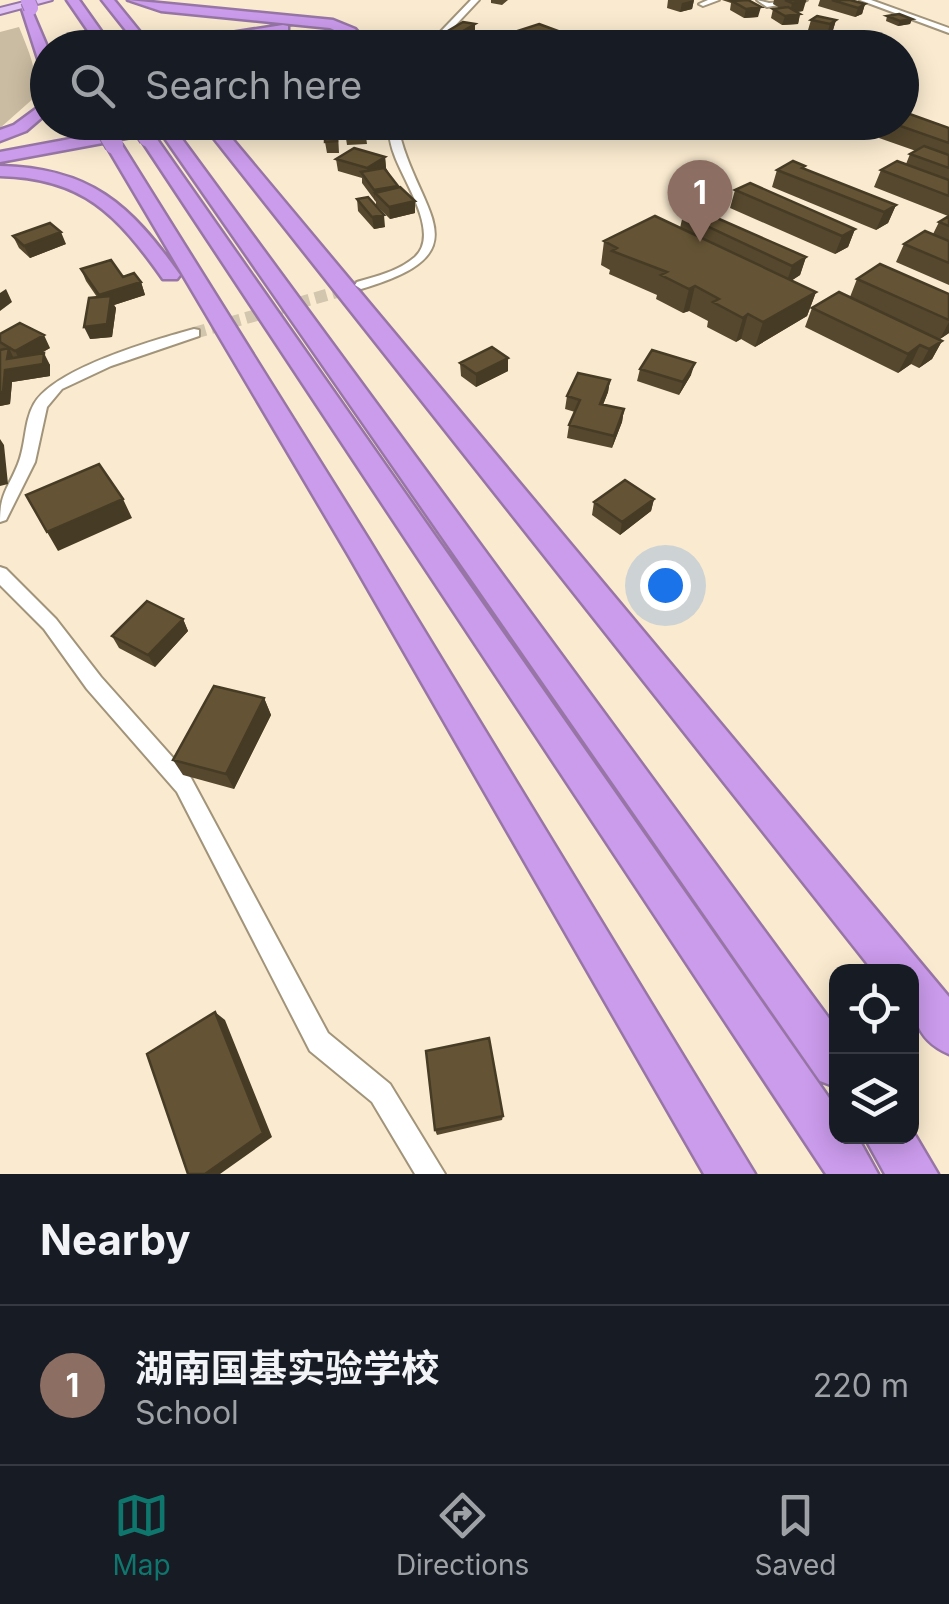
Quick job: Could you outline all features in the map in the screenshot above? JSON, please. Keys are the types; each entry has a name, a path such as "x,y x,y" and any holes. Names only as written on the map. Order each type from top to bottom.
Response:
{"highway":[{"path":"73,0 94,30"},
{"path":"108,0 132,30"},
{"path":"134,0 333,24 346,30"},
{"path":"52,1 74,30"},
{"path":"26,3 43,30"},
{"path":"26,3 35,30"},
{"path":"0,136 30,119"},
{"path":"0,154 82,140"},
{"path":"0,154 82,140"},
{"path":"111,140 360,548 728,1174"},
{"path":"168,140 829,1055"},
{"path":"168,140 854,1174"},
{"path":"223,140 895,964"},
{"path":"240,140 278,208"},
{"path":"0,171 60,176 86,186 115,205 149,245 360,548"},
{"path":"767,804 904,964"},
{"path":"919,981 949,1015"},
{"path":"919,994 949,1032"},
{"path":"893,1144 914,1174"}],"main road":[{"path":"0,11 52,1"}],"street":[{"path":"446,30 475,0"},
{"path":"703,4 715,0"},
{"path":"761,0 767,5 803,0"},
{"path":"864,0 949,31"},
{"path":"361,285 394,276 420,261 432,243 430,219 393,148 393,140"},
{"path":"0,516 27,462 40,406 58,386 106,363 194,334"},
{"path":"0,574 50,624 94,683 184,784 319,1042 381,1094 431,1174"}],"shaded area":[{"path":"19,27 30,56 30,101 0,128 0,32"}],"building":[{"path":"748,0 761,7 746,9 732,1"},
{"path":"832,0 850,0 865,4 858,8"},
{"path":"788,7 800,14 785,16 773,9"},
{"path":"899,14 912,19 900,21 887,16"},
{"path":"817,16 836,20 830,24 811,20"},
{"path":"463,22 475,24 465,30 449,30"},
{"path":"539,24 555,30 520,30"},
{"path":"919,117 949,128 949,143 919,132"},
{"path":"924,146 949,155 949,168 910,154"},
{"path":"354,148 385,157 367,168 336,159"},
{"path":"793,161 896,205 884,212 777,170"},
{"path":"897,161 949,180 949,196 881,170"},
{"path":"384,168 398,186 374,190 361,172"},
{"path":"750,183 855,229 842,236 735,190"},
{"path":"400,187 415,201 389,207 375,193"},
{"path":"368,197 384,215 372,217 357,199"},
{"path":"700,206 713,212 710,215 806,257 792,266 683,215"},
{"path":"655,216 816,292 763,322 748,314 743,318 713,302 719,299 661,275 667,272 612,251 617,248 604,241"},
{"path":"50,223 61,232 24,246 13,236"},
{"path":"925,231 949,241 949,263 904,244"},
{"path":"111,260 123,277 134,273 141,282 99,295 81,269"},
{"path":"880,264 949,294 949,320 857,279"},
{"path":"839,292 942,341 929,349 920,345 908,354 812,308"},
{"path":"111,296 107,324 84,327 89,298"},
{"path":"20,323 44,335 15,351 0,342 0,334"},
{"path":"492,347 508,358 476,374 460,363"},
{"path":"9,348 7,359 44,353 43,364 5,370 0,392 0,350"},
{"path":"652,350 695,363 683,382 640,369"},
{"path":"578,373 610,380 600,404 624,409 614,436 569,425 580,400 567,396"},
{"path":"99,464 123,499 47,532 26,495"},
{"path":"625,480 654,499 622,522 594,502"},
{"path":"147,601 183,619 148,655 112,636"},
{"path":"214,686 264,698 226,774 173,760"},
{"path":"215,1012 263,1133 205,1174 188,1174 147,1054"},
{"path":"489,1038 503,1116 435,1130 426,1051"}],"tunnel":[{"path":"194,333 361,285"}],"place":[{"name":"湖南国基实验学校","path":"700,242"}]}
